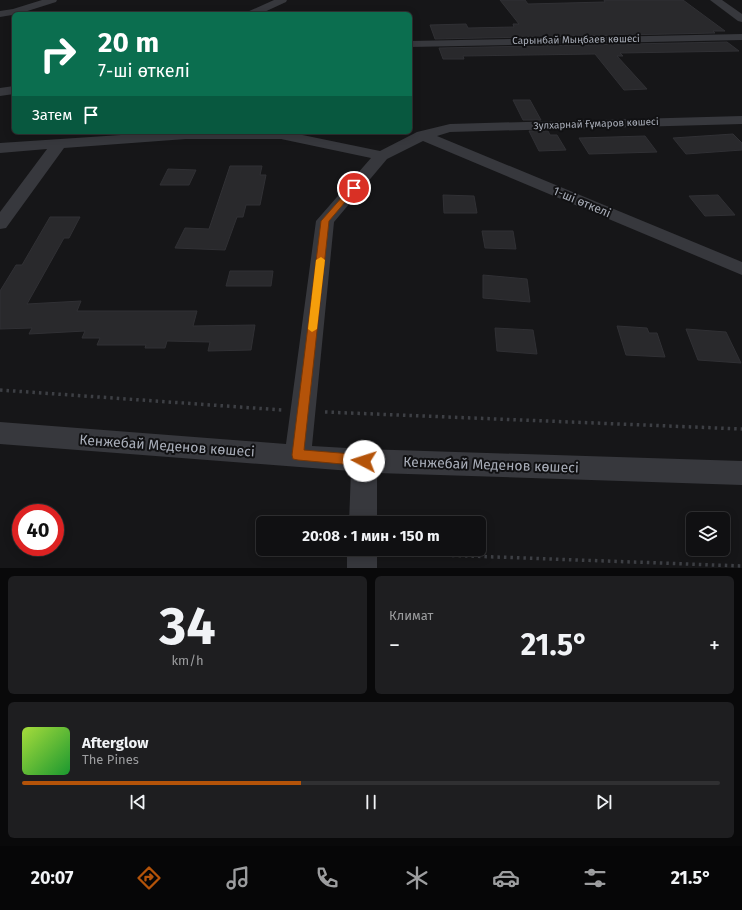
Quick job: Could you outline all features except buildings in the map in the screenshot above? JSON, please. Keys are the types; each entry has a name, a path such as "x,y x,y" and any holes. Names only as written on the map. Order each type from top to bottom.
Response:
{"street":[{"path":"14,12 52,0"},
{"path":"255,12 282,0"},
{"path":"715,0 742,19"},
{"path":"0,14 12,12"},
{"name":"Сарынбай Мыңбаев көшесі","path":"412,44 742,37"},
{"path":"0,92 12,90"},
{"name":"Зулхарнай Ғұмаров көшесі","path":"382,156 422,135 450,128 742,120"},
{"path":"0,148 191,134 279,134 382,156 325,221 298,455"},
{"name":"1-ші өткелі","path":"422,135 742,269"},
{"path":"0,224 59,144"},
{"name":"Кенжебай Меденов көшесі","path":"0,433 364,461 742,473"},
{"path":"363,516 364,461"}],"path":[{"path":"0,390 303,411 742,429"},
{"path":"362,556 742,566"}],"slow traffic":[{"path":"312,329 321,260"}],"route":[{"path":"354,188 325,221 298,455 364,461"}]}
